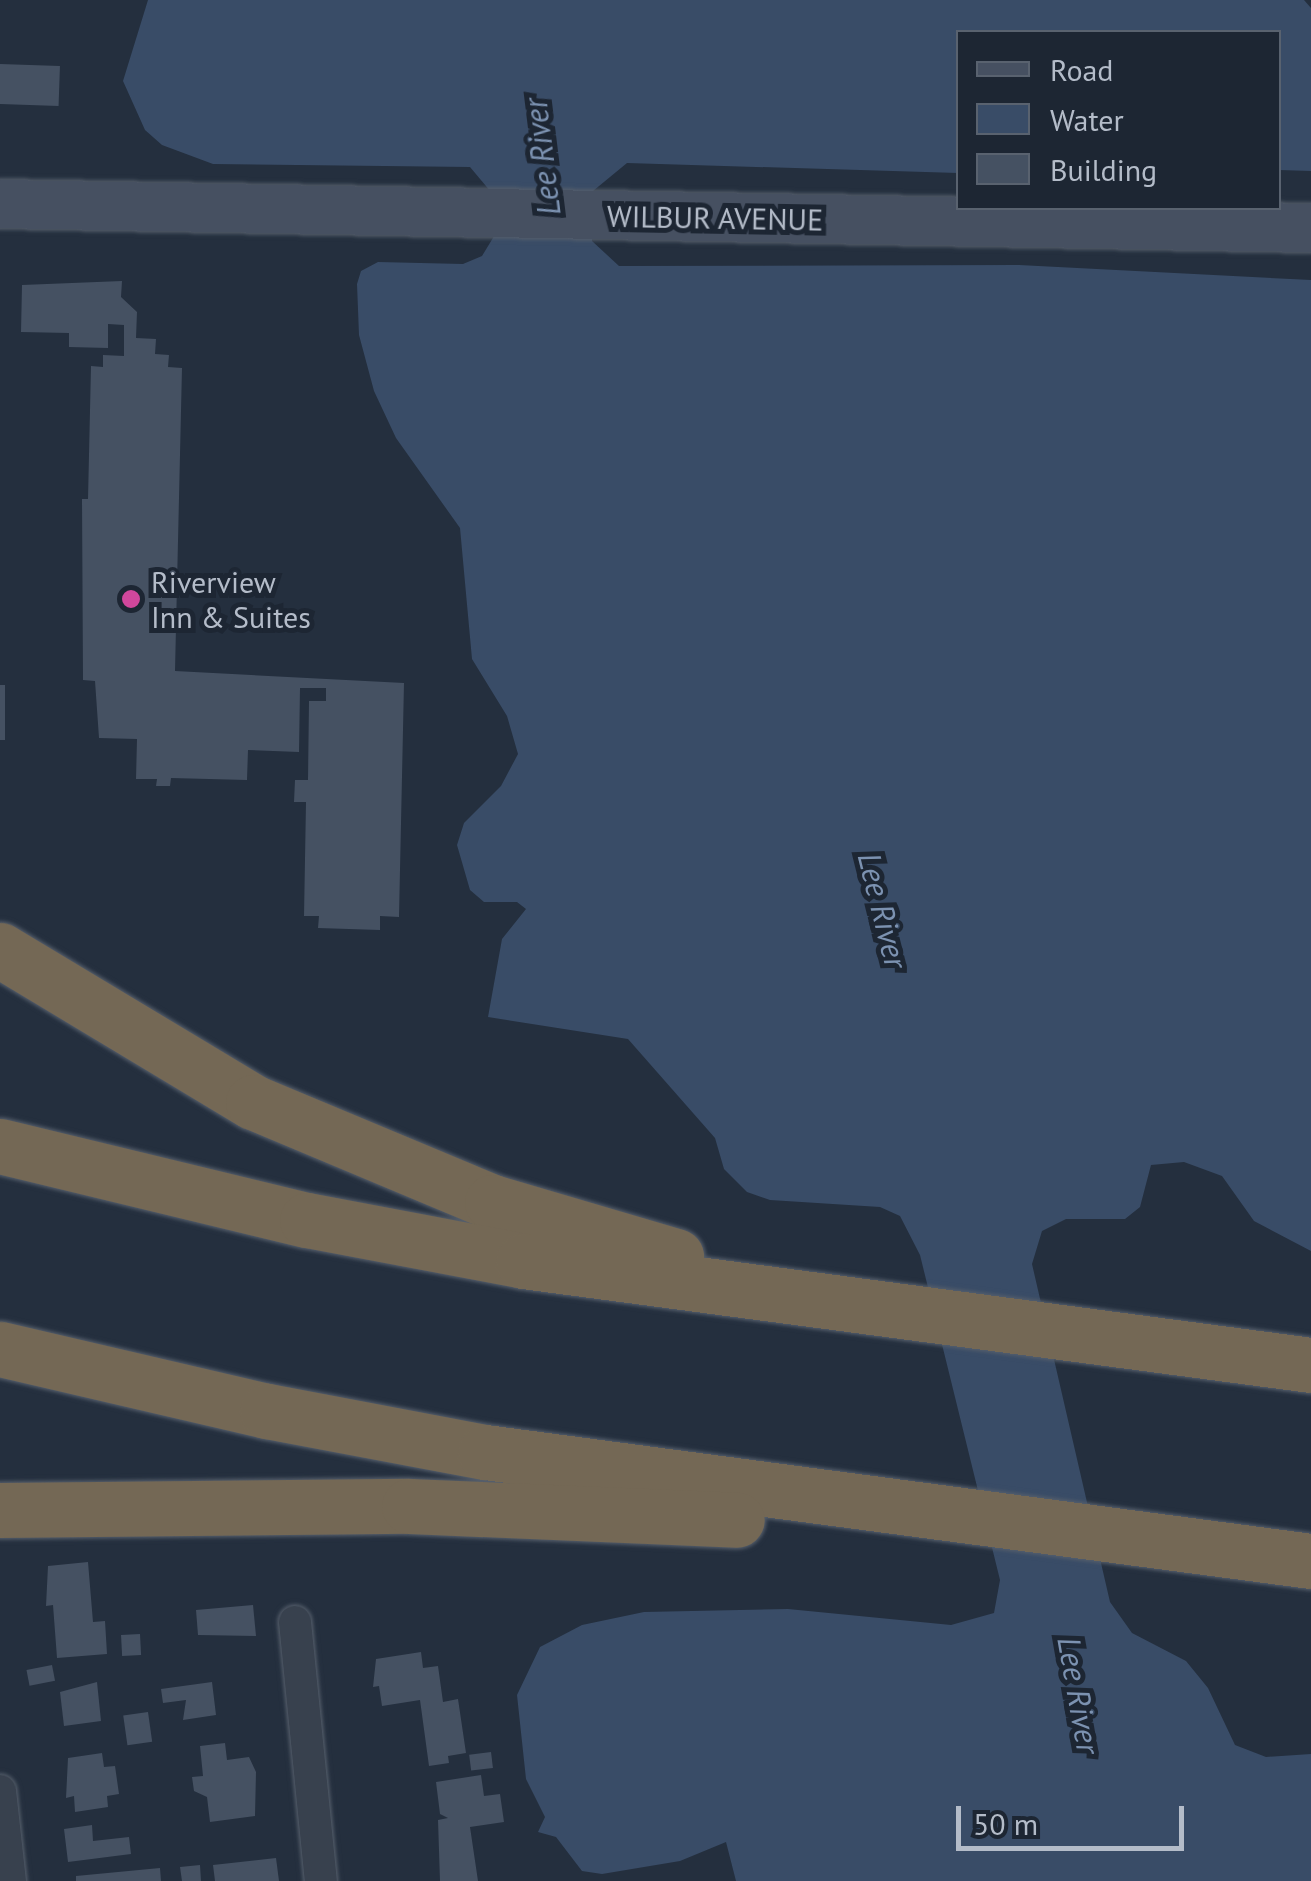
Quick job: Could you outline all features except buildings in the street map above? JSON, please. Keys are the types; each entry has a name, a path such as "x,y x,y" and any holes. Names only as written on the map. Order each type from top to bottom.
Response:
{"highway":[{"path":"0,950 253,1102 367,1152 492,1202 877,1312"},
{"path":"0,1146 414,1242 877,1312 1311,1366"},
{"path":"0,1349 393,1436 943,1515 1311,1561"},
{"path":"0,1510 409,1506 746,1520 943,1515"}],"main road":[{"name":"WILBUR AVENUE","path":"0,204 1311,228"}],"street":[{"path":"295,1622 320,1881"},
{"path":"0,1791 10,1881"}],"water":[{"name":"Lee River","path":"148,0 1304,0 1311,8 1311,171 1281,170 1281,30 956,30 956,173 627,163 593,191 592,241 619,266 1019,265 1311,280 1311,1251 1254,1221 1222,1176 1184,1162 1151,1165 1140,1207 1125,1219 1066,1219 1042,1231 1032,1264 1110,1602 1132,1633 1186,1661 1208,1688 1235,1745 1266,1757 1311,1754 1311,1881 736,1881 726,1842 680,1861 602,1874 582,1871 556,1837 538,1832 545,1817 526,1779 517,1695 540,1647 582,1625 644,1612 788,1609 951,1625 994,1613 1000,1580 920,1255 900,1216 880,1207 770,1200 747,1192 724,1169 715,1138 628,1039 488,1017 502,939 526,909 517,902 484,902 470,890 457,845 464,823 501,786 518,754 507,716 472,659 460,528 396,438 374,391 359,335 357,284 361,271 378,262 463,264 482,256 499,228 496,198 470,167 213,164 162,145 145,130 123,81"}],"place":[{"name":"Riverview Inn & Suites","path":"131,599"}]}
